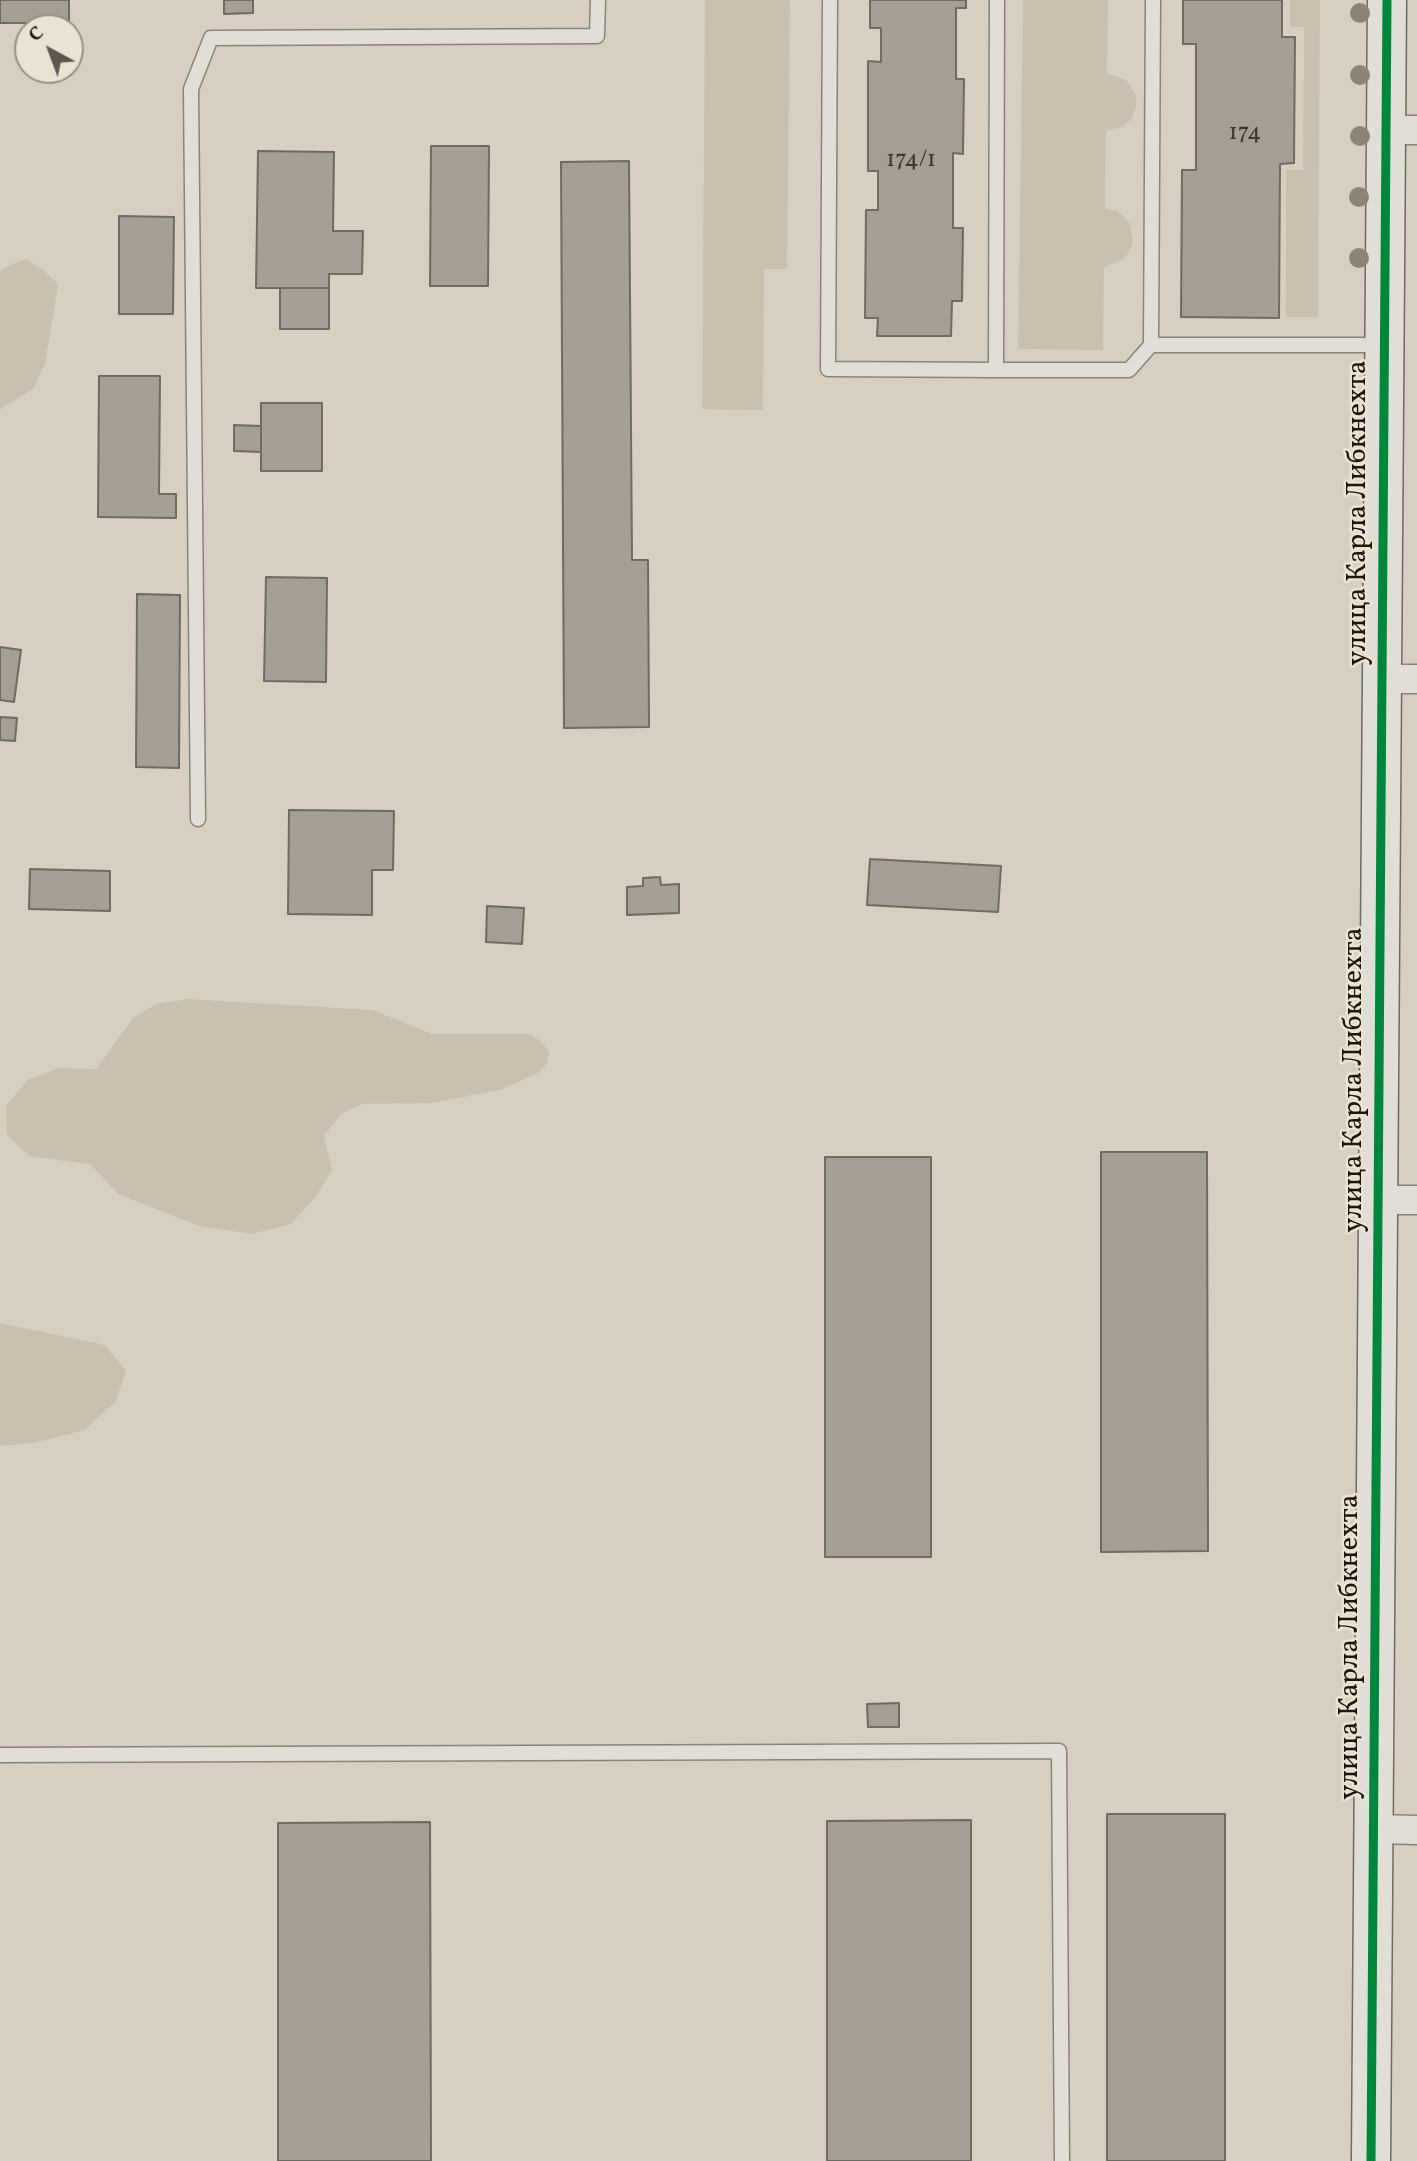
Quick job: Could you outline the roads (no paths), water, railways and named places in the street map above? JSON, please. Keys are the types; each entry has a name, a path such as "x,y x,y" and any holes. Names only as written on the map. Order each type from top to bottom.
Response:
{"street":[{"name":"улица Карла Либкнехта","path":"1371,2161 1378,1200 1399,679 1384,345 1401,130 1387,0"},
{"path":"1378,1200 1417,1200"},
{"path":"1373,1829 1417,1830"}],"lane":[{"path":"198,818 191,89 211,38 597,36 598,0"},
{"path":"830,0 828,369 996,370 1129,370 1152,345 1153,0"},
{"path":"996,370 997,0"},
{"path":"1152,345 1384,345"},
{"path":"0,1755 1059,1751 1062,2161"}]}
